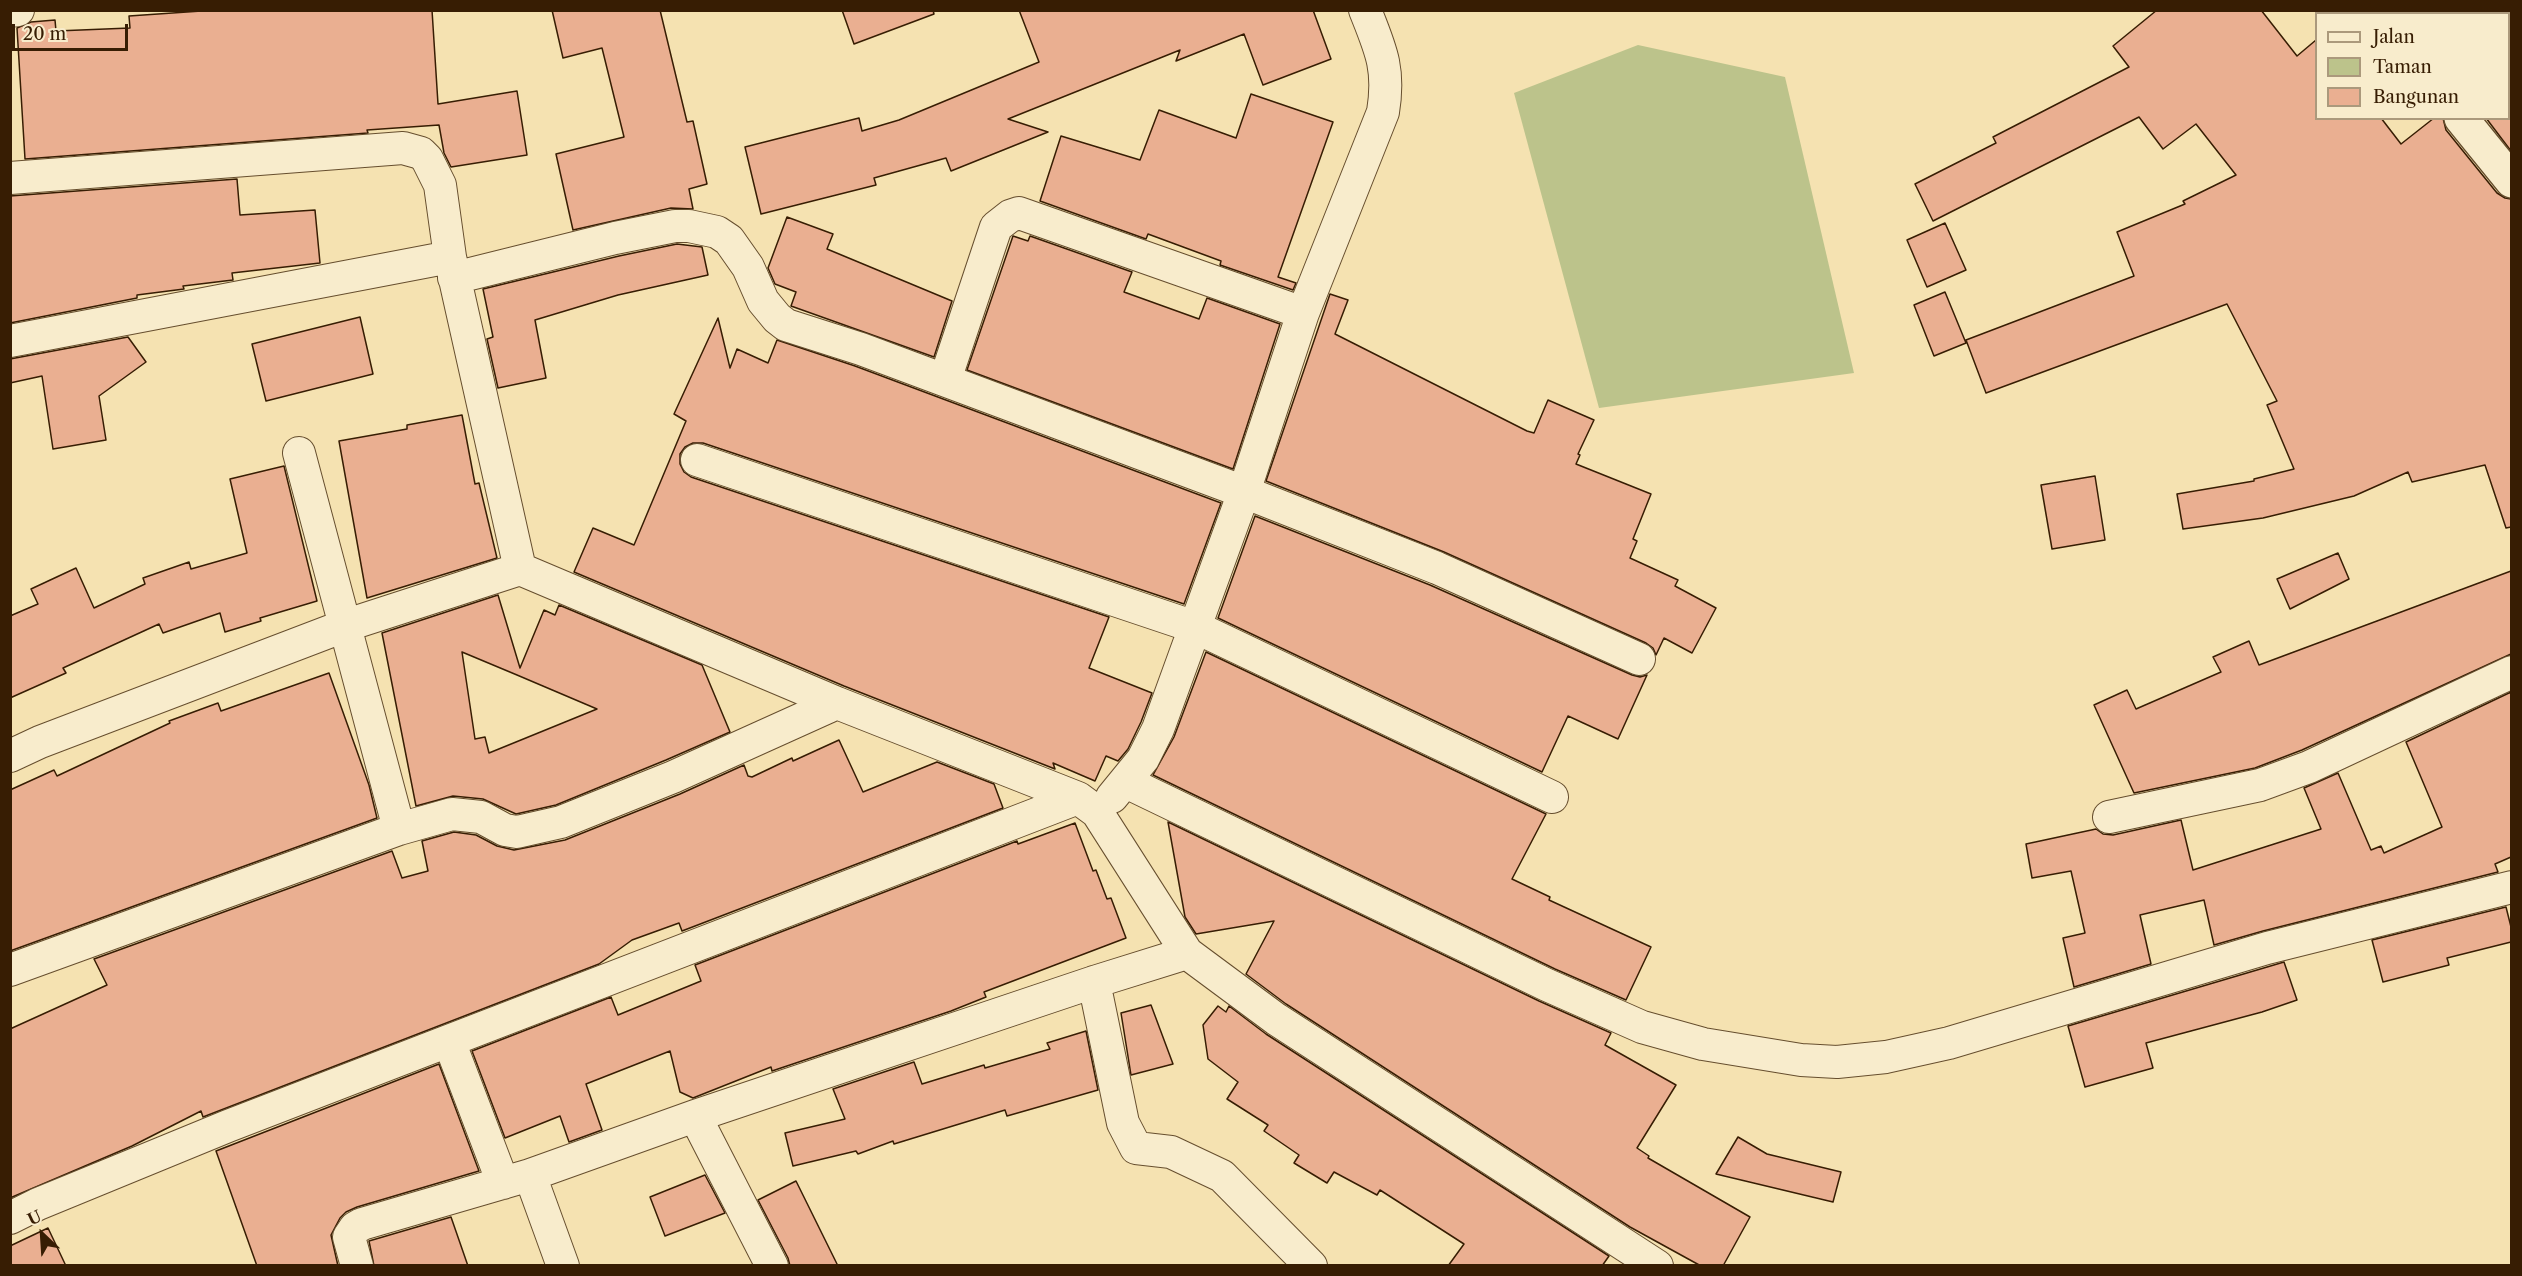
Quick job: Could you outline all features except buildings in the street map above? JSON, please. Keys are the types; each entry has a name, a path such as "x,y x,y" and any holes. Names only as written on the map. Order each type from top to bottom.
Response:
{"street":[{"path":"10,11 18,10"},
{"path":"10,1218 38,1204 228,1126 449,1041 1087,805 1126,782 1143,759 1158,729 1244,492 1303,313 1383,112 1387,79 1384,61 1365,10"},
{"path":"2463,120 2511,181"},
{"path":"10,178 403,148 421,153 432,166 440,185 452,267 520,569"},
{"path":"945,380 996,227 1010,216 1019,213 1303,313"},
{"path":"10,341 452,267 675,226 705,229 717,232 729,240 748,267 763,301 786,325 945,380 1244,492 1437,568 1639,659"},
{"path":"299,453 399,829"},
{"path":"697,460 1195,627 1552,797"},
{"path":"10,756 40,742 344,626 520,569 837,703 1087,805 1187,953 1276,1019 1657,1266"},
{"path":"2109,817 2260,785 2339,754 2511,672"},
{"path":"10,970 399,829 452,814 481,817 505,830 517,832 561,822 673,777 837,703"},
{"path":"1126,782 1547,985 1642,1028 1703,1044 1801,1060 1837,1062 1886,1057 1949,1043 2267,948 2511,886"},
{"path":"357,1266 349,1237 355,1228 517,1179 695,1116 1187,953"},
{"path":"1094,982 1123,1124 1136,1148 1171,1152 1222,1176 1311,1266"},
{"path":"449,1041 563,1266"},
{"path":"695,1116 772,1266"}],"green space":[{"path":"1638,45 1785,77 1854,373 1599,408 1514,93"}],"water":[{"path":"2511,11 2511,117 2510,12 2409,12"}]}
